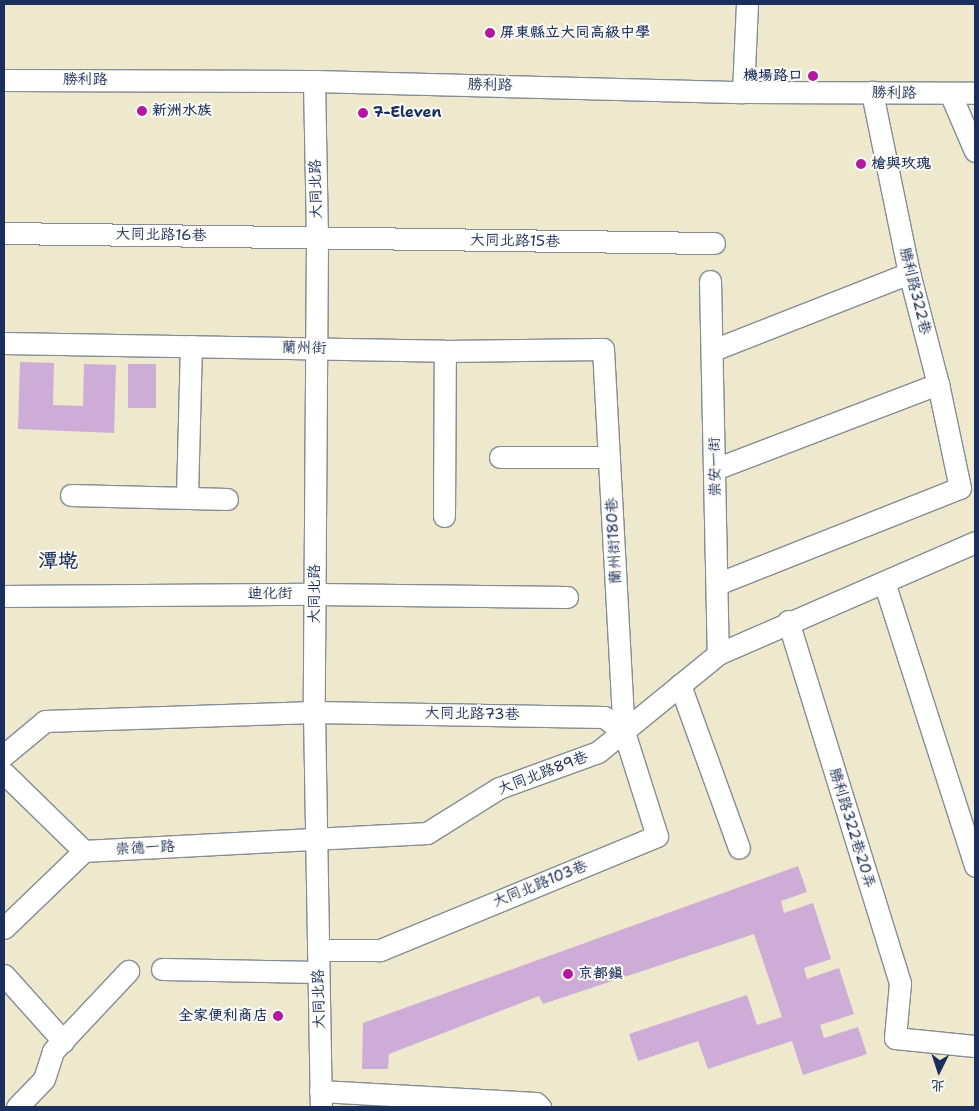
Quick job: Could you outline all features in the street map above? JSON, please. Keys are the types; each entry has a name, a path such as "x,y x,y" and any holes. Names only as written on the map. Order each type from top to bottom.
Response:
{"street":[{"path":"742,92 747,4"},
{"name":"勝利路","path":"4,80 314,81 742,92 975,93"},
{"name":"大同北路","path":"314,81 317,238 314,348 316,594 314,712 318,840 320,1099"},
{"name":"勝利路322巷","path":"717,584 960,488 938,384 909,273 872,92"},
{"path":"950,93 975,151"},
{"name":"大同北路16巷","path":"4,233 317,238"},
{"name":"大同北路15巷","path":"317,238 714,243"},
{"path":"713,350 909,273"},
{"name":"崇安一街","path":"710,281 713,350 718,654"},
{"name":"蘭州街","path":"4,343 446,351 603,349"},
{"path":"187,497 192,346"},
{"name":"蘭州街180巷","path":"603,349 624,732"},
{"path":"444,516 446,351"},
{"path":"715,469 938,384"},
{"path":"500,458 609,457"},
{"path":"71,495 187,497 227,500"},
{"name":"大同北路89巷","path":"318,840 427,834 499,788 598,752 718,654 788,621 975,542"},
{"path":"884,582 975,866"},
{"name":"迪化街","path":"4,596 316,594 567,597"},
{"name":"勝利路322巷20弄","path":"788,621 900,983 895,1038 975,1046"},
{"path":"680,685 739,848"},
{"name":"大同北路73巷","path":"4,755 45,720 314,712 604,717 624,732"},
{"name":"大同北路103巷","path":"318,950 380,950 657,836 624,732"},
{"path":"4,773 84,851 4,928"},
{"name":"崇德一路","path":"84,851 318,840"},
{"path":"162,968 318,972"},
{"path":"17,1107 44,1079 53,1050 128,971"},
{"path":"4,975 62,1041"},
{"path":"320,1099 536,1103 540,1107"}],"building":[{"path":"20,362 54,363 53,405 83,406 84,364 116,365 114,433 18,429"},
{"path":"128,364 156,364 156,408 128,408"},
{"name":"京都鎮","path":"798,866 807,892 781,901 784,913 813,903 831,959 804,968 807,979 839,968 854,1014 820,1025 824,1038 858,1027 867,1054 803,1075 792,1041 708,1069 698,1041 638,1061 629,1034 747,995 757,1025 782,1017 754,934 543,1004 539,996 389,1054 388,1069 362,1069 363,1023"}],"place":[{"name":"屏東縣立大同高級中學","path":"490,33"},
{"name":"機場路口","path":"813,76"},
{"name":"新洲水族","path":"142,111"},
{"name":"7-Eleven","path":"363,113"},
{"name":"槍與玫瑰","path":"861,164"},
{"name":"京都鎮","path":"568,974"},
{"name":"全家便利商店","path":"278,1016"}],"district":[{"name":"潭墘","path":"58,560"}]}
